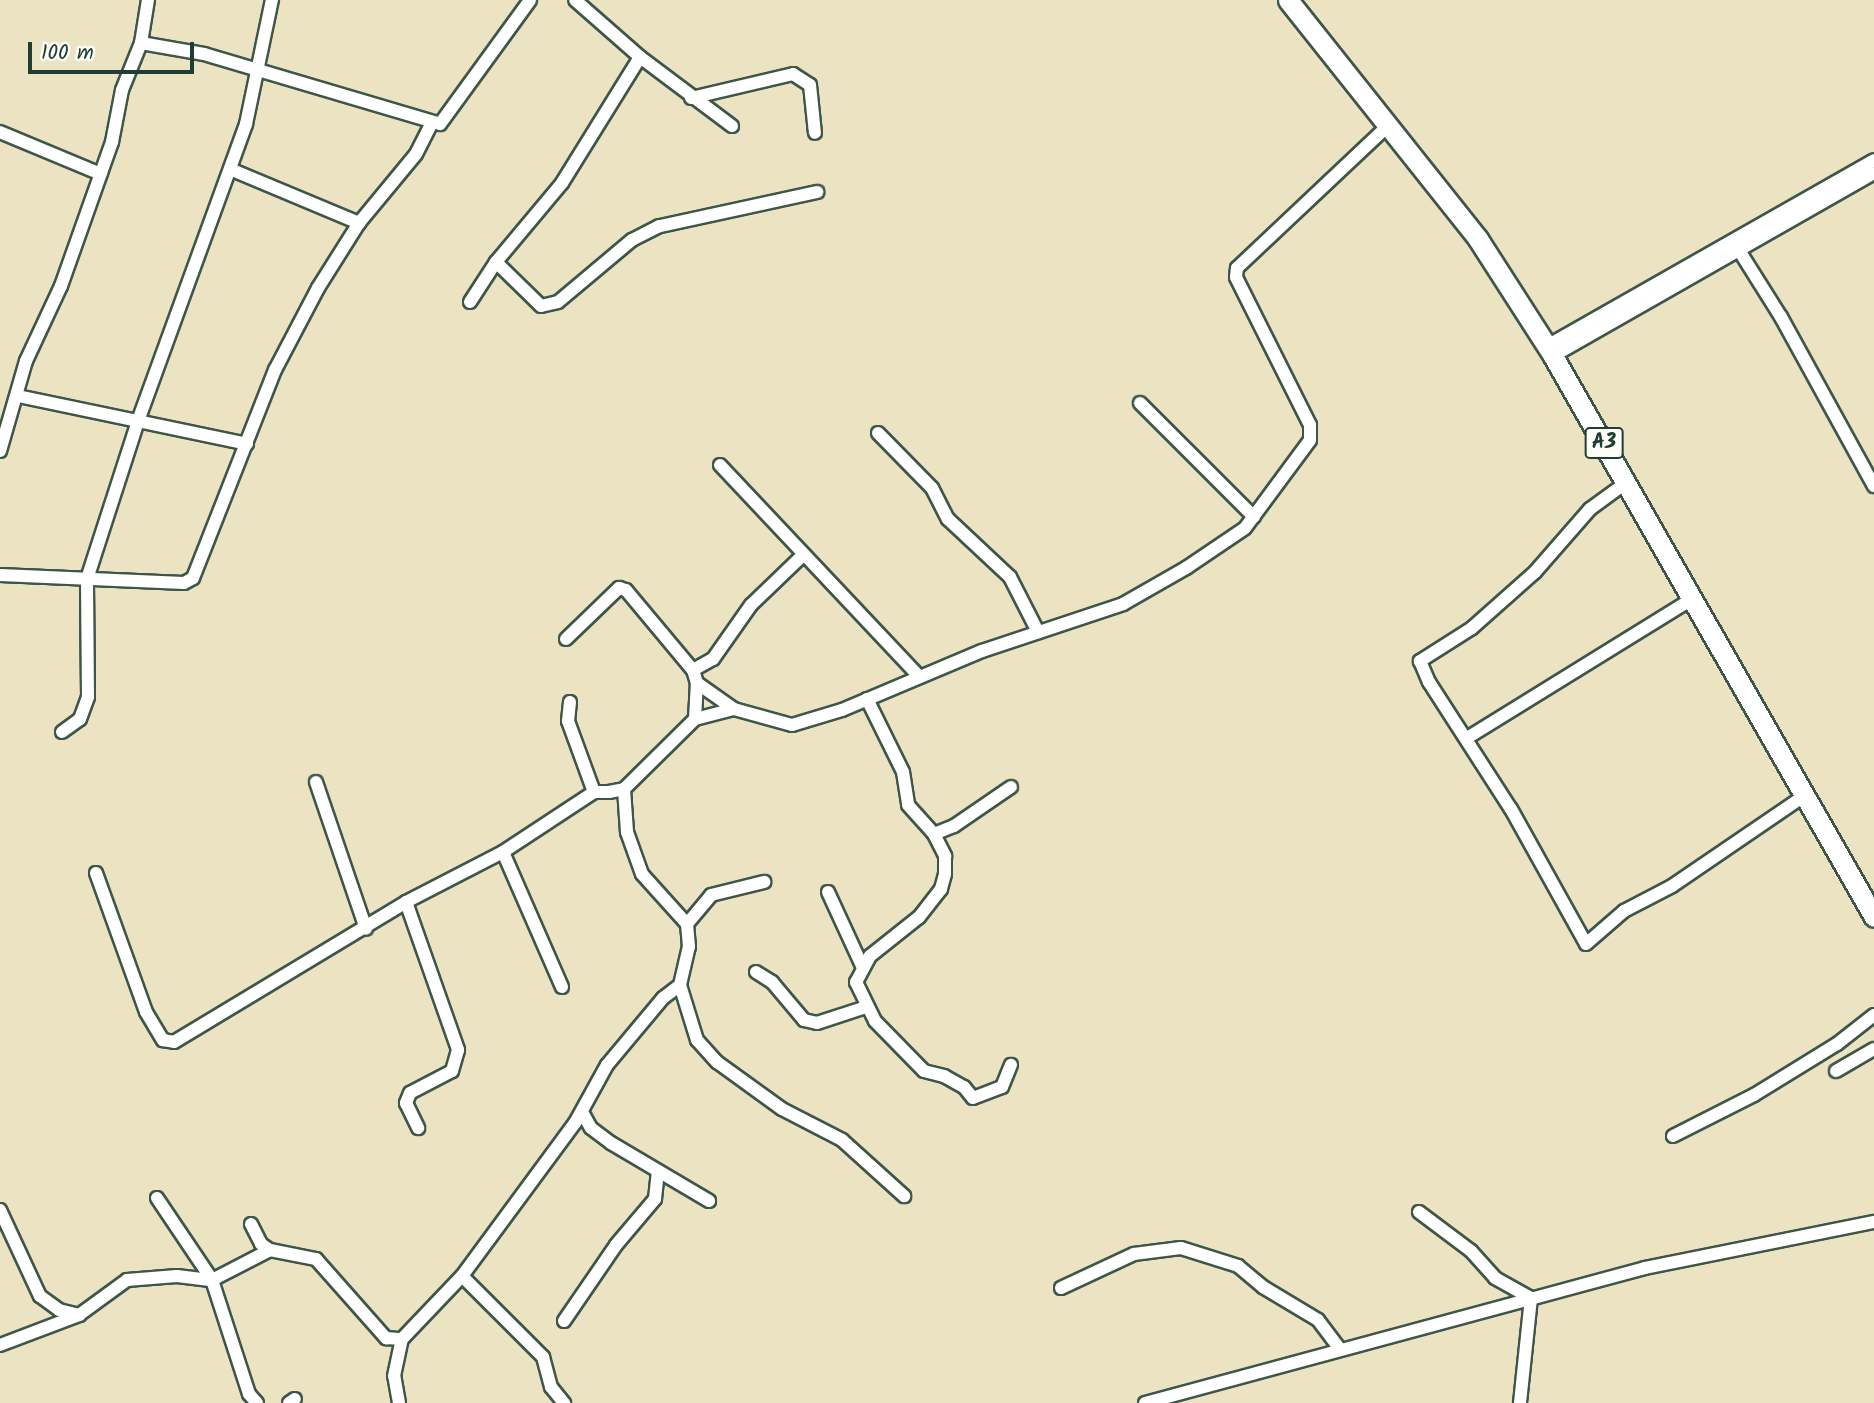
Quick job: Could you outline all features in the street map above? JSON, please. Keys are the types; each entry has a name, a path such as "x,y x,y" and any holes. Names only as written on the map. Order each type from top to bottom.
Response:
{"highway":[{"name":"A3","path":"1288,0 1478,240 1550,351 1807,794 1874,917"}],"street":[{"path":"0,451 26,362 61,286 120,118 122,90 141,43 148,0"},
{"path":"62,732 80,719 88,697 87,579 138,421 230,169 258,74 272,0"},
{"path":"141,43 204,54 258,74 432,123 445,121 530,0"},
{"path":"575,0 691,98 732,126"},
{"path":"470,302 496,262 562,183 640,57"},
{"path":"691,98 793,74 810,85 815,133"},
{"path":"0,575 184,583 193,578 275,370 318,288 359,223 416,154 432,123"},
{"path":"566,639 619,588 626,590 695,676 734,709 792,725 867,699 1038,632 1123,604 1186,568 1254,517 1311,434 1236,277 1237,268 1389,125"},
{"path":"0,132 101,174"},
{"path":"1550,351 1735,245 1874,160"},
{"path":"230,169 359,223"},
{"path":"1735,245 1874,173"},
{"path":"496,262 541,306 558,302 632,240 660,226 817,192"},
{"path":"1735,245 1781,317 1874,486"},
{"path":"18,396 247,443"},
{"path":"1140,403 1254,517"},
{"path":"878,433 932,488 948,519 1010,577 1038,632"},
{"path":"720,465 920,677"},
{"path":"1626,482 1590,509 1535,572 1472,628 1420,661 1468,738 1586,944 1616,916 1672,886 1807,794"},
{"path":"695,719 695,676 713,659 751,605 803,555"},
{"path":"1468,738 1694,598"},
{"path":"867,699 903,772 908,805 934,834 945,856 941,889 919,917 862,966 856,982 866,1007 924,1071 944,1076 964,1087 972,1098 1002,1087 1011,1065"},
{"path":"570,702 568,721 594,792"},
{"path":"96,873 146,1012 163,1040 185,1037 366,929 406,902 503,852 594,792 624,789 695,719 734,709"},
{"path":"316,782 366,929"},
{"path":"934,834 954,826 1011,787"},
{"path":"624,789 627,832 642,874 687,924 689,947 680,985 697,1040 717,1062 782,1109 842,1140 904,1196"},
{"path":"503,852 562,987"},
{"path":"687,924 711,895 764,882"},
{"path":"828,892 862,966"},
{"path":"406,902 458,1050 452,1071 410,1093 406,1103 418,1128"},
{"path":"756,972 772,982 804,1020 817,1023 866,1007"},
{"path":"399,1403 394,1376 402,1339 462,1276 582,1112 607,1065 663,998 680,985"},
{"path":"1673,1136 1755,1095 1837,1044 1874,1015"},
{"path":"1836,1071 1874,1049"},
{"path":"582,1112 592,1128 658,1172 709,1201"},
{"path":"564,1321 616,1245 655,1199 658,1172"},
{"path":"158,1199 212,1280 249,1394 257,1403"},
{"path":"0,1210 40,1296 59,1310 79,1315"},
{"path":"1419,1212 1471,1251 1495,1278 1531,1298"},
{"path":"1145,1403 1645,1268 1874,1222"},
{"path":"251,1224 261,1244 270,1250 316,1259 386,1338 402,1339"},
{"path":"1061,1288 1134,1254 1181,1248 1238,1266 1263,1287 1318,1321 1340,1349"},
{"path":"0,1345 79,1315 127,1280 177,1276 212,1280 270,1250"},
{"path":"462,1276 543,1357 551,1387 564,1403"},
{"path":"1520,1403 1531,1298"}]}
